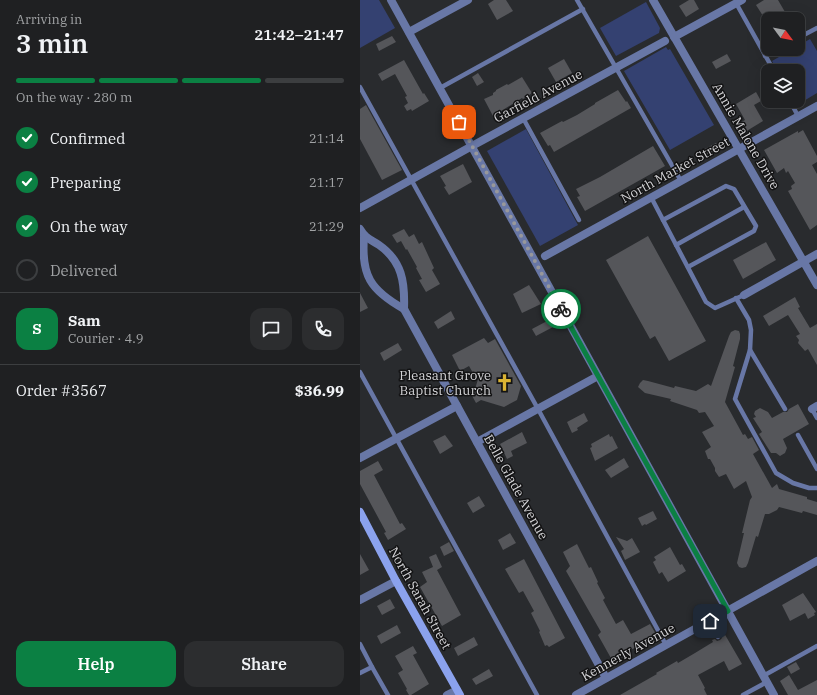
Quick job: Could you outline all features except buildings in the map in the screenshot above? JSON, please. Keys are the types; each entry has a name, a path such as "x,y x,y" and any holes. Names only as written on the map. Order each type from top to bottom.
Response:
{"street":[{"path":"391,0 774,695"},
{"path":"409,32 468,0"},
{"name":"Annie Malone Drive","path":"653,0 740,148 817,285"},
{"path":"674,37 737,1"},
{"name":"Garfield Avenue","path":"360,208 665,41"},
{"name":"North Market Street","path":"545,256 817,106"},
{"path":"362,233 391,254 398,265 405,291 404,309 388,300 370,281 365,269 362,233"},
{"path":"740,296 817,254"},
{"name":"Belle Glade Avenue","path":"404,309 606,678"},
{"path":"478,442 598,376"},
{"path":"360,458 457,406"},
{"name":"North Sarah Street","path":"360,512 396,581 458,692"},
{"name":"Kennerly Avenue","path":"576,695 817,561"},
{"path":"360,600 396,581"},
{"path":"447,695 458,692"}],"lane":[{"path":"578,0 681,181"},
{"path":"737,1 761,47"},
{"path":"440,88 583,9"},
{"path":"805,34 817,28"},
{"path":"766,56 770,64"},
{"path":"360,87 538,409 666,645"},
{"path":"794,108 798,116"},
{"path":"523,118 579,220"},
{"path":"663,220 726,186 734,189 756,226 754,231 688,267"},
{"path":"651,197 706,302 715,308 740,296 751,330 750,350 735,399 776,473 792,483 808,488 817,488"},
{"path":"676,245 744,207"},
{"path":"750,350 785,409"},
{"path":"360,372 536,695"},
{"path":"814,407 817,418"},
{"path":"798,435 817,469"},
{"path":"710,621 718,637"},
{"path":"360,644 388,695"},
{"path":"743,695 817,646"},
{"path":"360,673 372,666"}],"shaded area":[{"path":"360,0 379,0 395,28 360,48"},
{"path":"646,2 660,28 659,33 616,56 600,28"},
{"path":"810,39 817,51 817,93 805,100 805,64 774,64 772,61 781,56 805,56 805,42"},
{"path":"666,47 668,50 670,49 714,125 670,150 624,71"},
{"path":"526,129 578,225 540,246 487,151"}],"way so far":[{"path":"459,122 561,309"}],"place":[{"name":"Pleasant Grove Baptist Church","path":"504,382"}],"route":[{"path":"561,309 728,611 710,621"}]}
